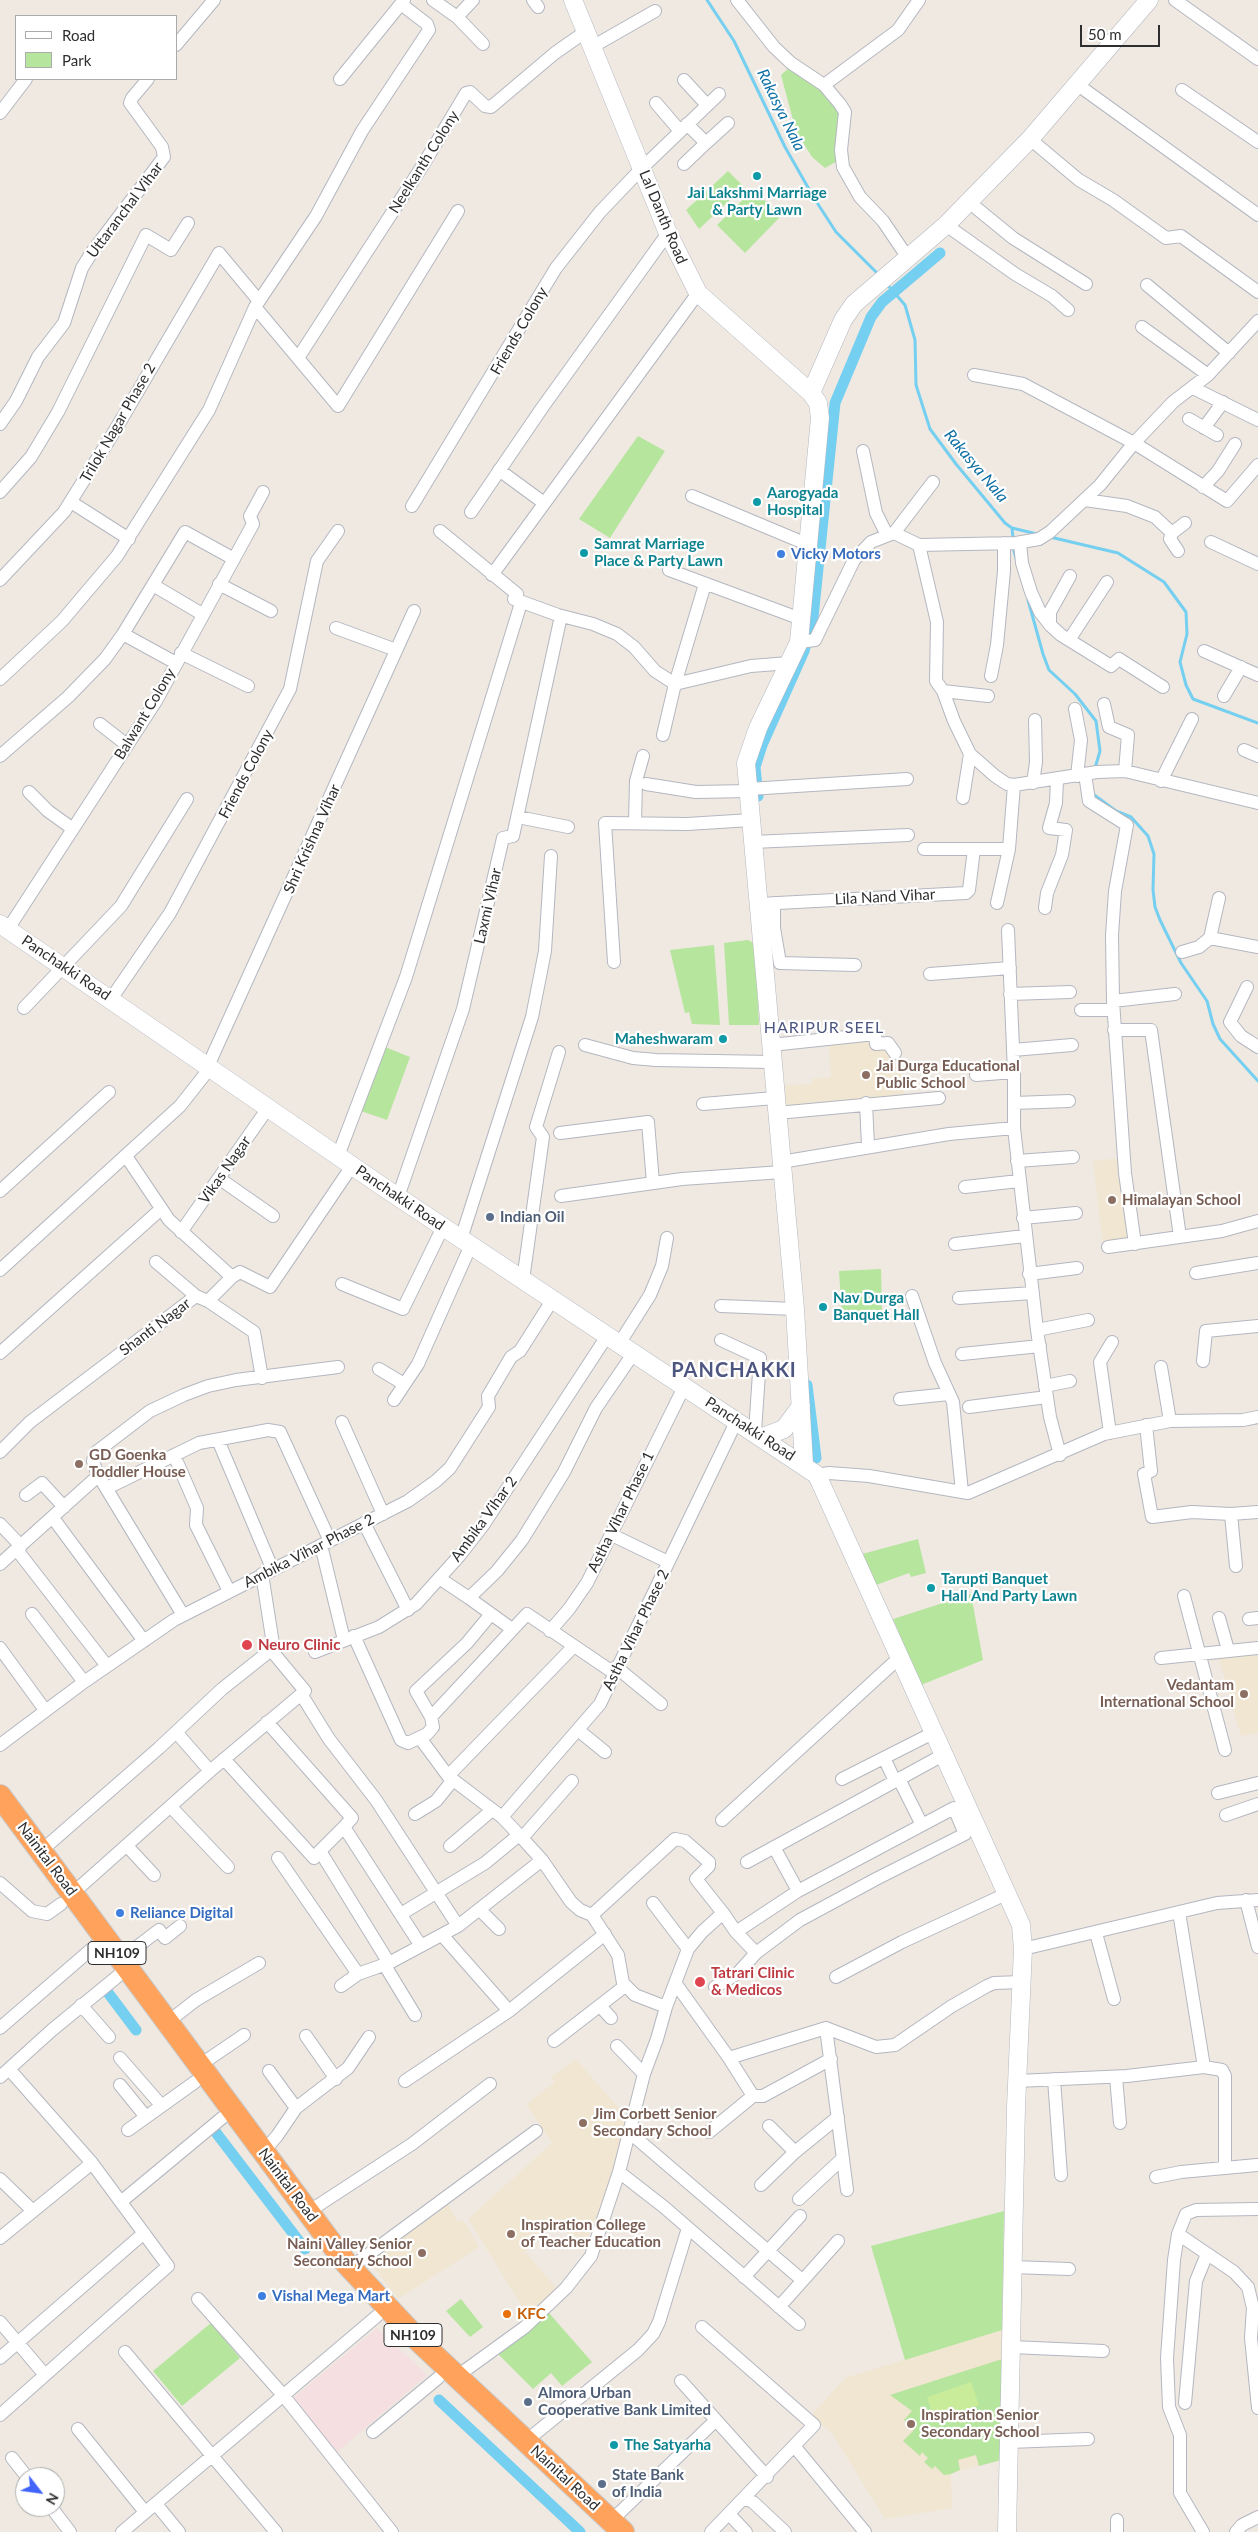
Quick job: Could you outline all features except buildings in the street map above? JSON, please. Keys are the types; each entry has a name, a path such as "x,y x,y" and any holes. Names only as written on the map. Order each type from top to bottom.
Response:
{"highway":[{"name":"Nainital Road","path":"0,1796 41,1851 88,1943 120,1968 168,2021 222,2118 332,2268 377,2316 526,2441 612,2528"},
{"name":"Nainital Road","path":"0,1821 67,1899"},
{"name":"Nainital Road","path":"120,1968 198,2074 263,2152 350,2268 442,2372 612,2528"}],"main road":[{"name":"Lal Danth Road","path":"573,0 668,233 698,294 812,393"},
{"path":"1006,2532 1017,2081 1023,1949 1021,1925 900,1657 811,1469 801,1406 785,1164 775,1049 767,903 759,842 751,820 753,789 746,763 748,754 789,663 805,642 801,619 820,418 818,403 812,393 842,320 854,304 946,225 1030,140 1149,0"},
{"name":"Panchakki Road","path":"4,926 398,1197 811,1469"},
{"path":"759,1434 784,1429 801,1406"}],"street":[{"path":"178,43 214,0"},
{"path":"432,0 457,17 483,44"},
{"path":"457,17 473,0"},
{"path":"824,85 898,30 919,0"},
{"path":"1174,0 1258,59"},
{"path":"742,1 774,47 791,63 824,85 845,112 842,167 860,197 884,221 902,263"},
{"path":"0,679 62,621 129,539 209,410 258,304 316,216 362,131 429,30 427,24 402,2 340,79"},
{"path":"589,39 655,11"},
{"name":"Neelkanth Colony","path":"298,358 423,164 466,93 470,92 485,106 491,107 555,53 589,39"},
{"path":"0,113 25,80"},
{"name":"Uttaranchal Vihar","path":"0,424 16,401 38,357 64,323 82,268 164,157 162,147 130,104 132,98 147,80"},
{"path":"684,80 707,106"},
{"path":"1078,85 1258,215"},
{"path":"1182,90 1258,142"},
{"name":"Friends Colony","path":"412,506 556,268 600,212 642,168 720,94"},
{"path":"656,103 706,143"},
{"path":"684,164 728,123"},
{"path":"1030,140 1079,180 1113,200 1166,238 1181,236 1258,292"},
{"path":"969,202 1013,238 1086,284"},
{"path":"258,304 298,358 338,406 458,211"},
{"path":"0,492 31,457 58,412 146,235 171,250 188,223"},
{"path":"946,225 1016,274 1052,296 1068,310"},
{"path":"471,512 668,233"},
{"name":"Trilok Nagar Phase 2","path":"0,580 33,547 71,502 219,253 258,304"},
{"path":"1147,285 1229,352"},
{"path":"492,575 698,294"},
{"path":"1142,327 1208,376"},
{"path":"863,451 876,513 890,534 919,545 1020,543 1045,536 1085,500 1134,443 1173,402 1208,376 1229,352 1256,330"},
{"path":"974,375 1023,384 1134,443 1224,499 1230,500 1258,465"},
{"path":"1193,388 1258,420"},
{"path":"1204,428 1223,402"},
{"path":"1189,419 1217,435"},
{"path":"1203,487 1218,471 1235,444"},
{"path":"499,470 544,503"},
{"path":"805,642 815,640 854,560 871,542 890,534 933,482"},
{"name":"Balwant Colony","path":"4,926 73,829 156,701 253,524 250,516 263,492"},
{"path":"692,496 809,545"},
{"path":"1085,500 1141,510 1155,517 1172,533"},
{"path":"71,502 129,539"},
{"path":"1178,550 1170,538 1172,533 1185,524"},
{"name":"Friends Colony","path":"111,999 170,913 290,689 317,561 338,531"},
{"path":"440,531 517,594 514,599 560,616 593,624 617,634 634,647 656,671 675,684 688,683 751,666 789,663"},
{"path":"0,756 68,697 105,658 123,634 185,532 234,559"},
{"path":"1211,542 1258,564"},
{"path":"991,676 1000,616 1004,543"},
{"path":"1020,543 1022,562 1030,592 1040,612 1050,625 1069,640 1111,666 1119,658 1163,687"},
{"path":"919,545 937,622 936,681 943,691 954,722 970,754 995,776 1007,784 1014,785 1087,774 1126,771 1258,803"},
{"path":"669,570 801,619"},
{"path":"1050,625 1050,612 1070,576"},
{"path":"1069,640 1107,582"},
{"path":"219,584 271,611"},
{"path":"663,735 675,684 705,584"},
{"path":"153,586 202,614"},
{"path":"126,1156 161,1210 181,1232 232,1277 240,1272 270,1287 345,1161 406,977 522,603"},
{"name":"Shri Krishna Vihar","path":"0,1270 180,1106 209,1067 414,610"},
{"name":"Laxmi Vihar","path":"398,1197 463,1009 504,838 514,836 560,616"},
{"path":"336,628 396,650"},
{"path":"123,634 248,686"},
{"path":"1204,651 1258,675"},
{"path":"1224,696 1241,667"},
{"path":"943,691 988,696"},
{"path":"1104,704 1109,727 1128,735 1126,771"},
{"path":"1075,709 1087,774 1089,801 1127,825 1115,891 1112,934 1113,1005 1125,1173 1135,1244"},
{"path":"1161,780 1192,718"},
{"path":"1033,783 1036,762 1035,720"},
{"path":"100,724 127,745"},
{"path":"1244,750 1258,756"},
{"path":"963,798 970,754"},
{"path":"635,823 636,781 643,756"},
{"path":"646,784 696,792 907,779"},
{"path":"1045,908 1047,892 1062,855 1066,830 1049,828 1056,803 1057,779"},
{"path":"997,903 1009,849 1014,785"},
{"path":"29,792 48,811 73,829"},
{"path":"24,1008 121,906 187,799"},
{"path":"518,817 568,827"},
{"path":"614,962 606,823 687,824 751,820"},
{"path":"759,842 908,835"},
{"path":"924,849 1009,849"},
{"name":"Lila Nand Vihar","path":"767,903 966,893 969,890 974,849"},
{"path":"394,1400 418,1364 466,1242 532,1017 545,951 551,856"},
{"path":"1182,952 1199,947 1210,938 1219,898"},
{"path":"767,903 774,928 780,963 855,965"},
{"path":"1008,930 1014,1072 1014,1128 1017,1161 1029,1274 1046,1392 1060,1456"},
{"path":"1210,938 1258,947"},
{"path":"930,974 1010,968"},
{"path":"1247,987 1230,1022 1241,1036 1258,1047"},
{"path":"1010,994 1070,992"},
{"path":"1081,1010 1175,994"},
{"path":"1114,1030 1151,1030 1180,1237"},
{"path":"585,1045 633,1058 656,1060 775,1049 875,1034 876,1044 888,1044 895,1053"},
{"path":"1013,1050 1072,1045"},
{"path":"523,1280 543,1137 536,1127 559,1052"},
{"path":"976,1074 1014,1072"},
{"path":"0,1191 109,1092"},
{"path":"703,1104 780,1108 939,1098"},
{"path":"1014,1103 1069,1101"},
{"path":"866,1103 868,1146"},
{"name":"Vikas Nagar","path":"181,1232 268,1108"},
{"path":"560,1133 648,1122 653,1183"},
{"path":"561,1196 785,1164 868,1146 949,1134 1014,1128"},
{"path":"1017,1161 1073,1157"},
{"path":"220,1179 273,1216"},
{"path":"965,1187 1019,1181"},
{"path":"0,1353 161,1210"},
{"path":"1023,1218 1076,1213"},
{"path":"1108,1247 1222,1231 1258,1221"},
{"path":"342,1284 403,1309 443,1227"},
{"path":"955,1244 1025,1236"},
{"path":"469,1598 497,1571 522,1540 564,1472 596,1408 620,1345 650,1294 662,1266 668,1238"},
{"path":"156,1262 202,1299 254,1332 262,1378"},
{"path":"1196,1273 1258,1263"},
{"path":"1029,1274 1077,1268"},
{"name":"Shanti Nagar","path":"0,1452 30,1422 232,1277"},
{"path":"959,1298 1033,1293"},
{"path":"912,1296 935,1363 953,1402 962,1492"},
{"name":"Ambika Vihar Phase 2","path":"0,1745 84,1682 183,1615 267,1571 408,1502 450,1468 489,1407 488,1396 511,1357 520,1351 553,1299"},
{"path":"721,1306 795,1310"},
{"path":"1037,1330 1088,1320"},
{"path":"1203,1361 1206,1331 1258,1326"},
{"path":"721,1340 760,1358 759,1434"},
{"path":"1110,1433 1100,1362 1112,1342"},
{"name":"Ambika Vihar 2","path":"315,1652 379,1627 408,1610 439,1578 484,1524 620,1345"},
{"path":"962,1354 1040,1346"},
{"path":"183,1615 98,1476 93,1461 96,1453 150,1411 208,1386 338,1367"},
{"path":"1161,1367 1170,1421"},
{"path":"379,1369 404,1384"},
{"path":"969,1407 1046,1392 1070,1381"},
{"name":"Astha Vihar Phase 1","path":"550,1631 569,1610 587,1584 684,1387"},
{"path":"900,1399 949,1394"},
{"path":"811,1469 829,1473 869,1476 968,1493 1060,1456 1110,1433 1170,1421 1243,1420 1258,1417"},
{"name":"Astha Vihar Phase 2","path":"450,1846 497,1814 578,1730 600,1704 737,1420"},
{"path":"342,1422 384,1514"},
{"path":"1146,1426 1151,1471 1144,1474 1152,1517 1192,1512 1231,1514 1258,1512"},
{"path":"107,1488 199,1443 268,1430 280,1432 325,1543 349,1638 401,1740 408,1743 420,1738 433,1726 431,1717 416,1691 467,1643 490,1614"},
{"path":"41,1851 222,1689 271,1650 273,1644 267,1571 218,1440"},
{"path":"174,1455 197,1508 196,1525 229,1591"},
{"path":"0,1564 98,1476"},
{"path":"26,1495 42,1483 64,1508"},
{"path":"1231,1514 1236,1566"},
{"path":"53,1518 144,1641"},
{"path":"364,1523 408,1610"},
{"path":"0,1524 107,1666"},
{"path":"612,1535 668,1562"},
{"path":"439,1578 512,1629"},
{"path":"1184,1596 1201,1654 1225,1750"},
{"path":"32,1614 84,1682"},
{"path":"431,1717 527,1614 550,1631 615,1670 661,1704"},
{"path":"1219,1618 1228,1650"},
{"path":"415,1814 436,1801 451,1778 574,1646"},
{"path":"0,1648 45,1710"},
{"path":"1161,1658 1258,1648"},
{"path":"0,1883 32,1911 47,1914 67,1899 210,1771 305,1690 271,1650"},
{"path":"722,1820 900,1657"},
{"path":"301,1694 329,1739 376,1800 458,1926"},
{"path":"224,1759 314,1858 352,1818 267,1722"},
{"path":"578,1730 605,1752"},
{"path":"176,1732 210,1771"},
{"path":"842,1779 933,1733"},
{"path":"420,1738 451,1778 497,1814 542,1860 571,1902 580,1910 592,1915 618,1955 623,1984 635,1995 666,2007"},
{"path":"747,1862 943,1755"},
{"path":"884,1758 922,1826"},
{"path":"401,1914 437,1894 485,1863 520,1837 572,1781"},
{"path":"1218,1793 1258,1783"},
{"path":"1226,1815 1258,1804"},
{"path":"171,1807 228,1867"},
{"path":"715,1987 738,1973 756,1953 800,1920 876,1878 965,1834 954,1808 798,1891 736,1932"},
{"path":"344,1827 421,1946"},
{"path":"592,1915 675,1839 685,1841 709,1862 709,1866 696,1879 736,1932 756,1953"},
{"path":"128,1846 154,1875"},
{"path":"774,1847 798,1891"},
{"path":"320,1851 415,2015"},
{"path":"278,1858 358,1974"},
{"path":"341,1986 358,1974 386,1963 458,1926 542,1860"},
{"path":"836,1977 902,1942 1006,1894"},
{"path":"1023,1949 1217,1903 1252,1900 1258,1947"},
{"path":"653,1904 688,1950"},
{"path":"480,1910 499,1929"},
{"path":"1179,1912 1204,2067"},
{"path":"373,2432 442,2372 525,2327 566,2288 591,2256 620,2172 644,2074 666,2007 688,1950 702,1932 723,1913"},
{"path":"0,2415 168,2266 122,2201 92,2163 4,2073 81,2005 160,1930 165,1938 180,1926"},
{"path":"1096,1933 1114,1999"},
{"path":"405,2081 509,2011 605,1934"},
{"path":"442,1935 509,2011"},
{"path":"0,2028 88,1943"},
{"path":"168,2021 196,2000 259,1962"},
{"path":"729,2058 826,2028 876,2047 890,2046 987,1986 994,1983 1021,1982"},
{"path":"676,1984 754,2096"},
{"path":"554,2041 601,2007 626,1986"},
{"path":"81,2005 109,2037"},
{"path":"601,2007 611,2018"},
{"path":"826,2028 848,2190"},
{"path":"128,2130 161,2105 244,2035"},
{"path":"306,2036 336,2078"},
{"path":"263,2152 278,2136 296,2108 348,2068 369,2037"},
{"path":"617,2046 644,2074"},
{"path":"120,2058 161,2105"},
{"path":"709,2132 754,2096 763,2096 831,2059"},
{"path":"1017,2081 1116,2077 1204,2067 1222,2070 1225,2076 1225,2166"},
{"path":"269,2071 296,2108"},
{"path":"1116,2077 1120,2123"},
{"path":"1054,2079 1061,2175"},
{"path":"308,2212 412,2144 490,2084"},
{"path":"120,2085 146,2117"},
{"path":"761,2184 795,2152 838,2117"},
{"path":"122,2201 222,2118"},
{"path":"769,2126 795,2152"},
{"path":"350,2268 536,2131"},
{"path":"629,2132 802,2280"},
{"path":"1156,2177 1225,2166 1258,2166 1258,2156"},
{"path":"799,2199 843,2158"},
{"path":"0,2238 92,2163"},
{"path":"620,2172 799,2324"},
{"path":"0,2178 32,2210"},
{"path":"1203,2532 1180,2493 1180,2435 1169,2407 1168,2358 1174,2260 1178,2234 1186,2214 1196,2210 1258,2209"},
{"path":"744,2277 800,2216"},
{"path":"526,2441 638,2350 653,2334 659,2322 688,2228"},
{"path":"0,2358 144,2233"},
{"path":"1178,2234 1234,2272 1248,2287 1253,2308 1251,2338 1258,2408"},
{"path":"779,2306 838,2241"},
{"path":"1185,2403 1196,2281 1208,2254"},
{"path":"1012,2267 1069,2269"},
{"path":"198,2299 283,2395 392,2532"},
{"path":"122,2532 377,2316"},
{"path":"0,2322 45,2375"},
{"path":"702,2327 814,2425 745,2499 711,2532"},
{"path":"1010,2347 1103,2350"},
{"path":"125,2352 276,2532"},
{"path":"681,2381 767,2476"},
{"path":"612,2528 716,2420"},
{"path":"78,2430 145,2512"},
{"path":"1009,2442 1088,2439"},
{"path":"795,2447 865,2532"},
{"path":"12,2458 19,2467"},
{"path":"745,2499 754,2502 785,2532"},
{"path":"156,2504 179,2532"},
{"path":"729,2514 746,2532"},
{"path":"1241,2530 1258,2516"},
{"path":"59,2517 70,2532"}],"shaded area":[{"name":"Jai Durga Educational Public School","path":"873,1037 890,1047 891,1073 901,1073 905,1097 786,1109 785,1085 812,1084 812,1079 831,1077 829,1042"},
{"name":"Himalayan School","path":"1121,1158 1131,1240 1103,1243 1093,1161"},
{"name":"Vedantam International School","path":"1258,1652 1258,1733 1241,1736 1218,1655"},
{"name":"Inspiration College of Teacher Education","path":"576,2059 629,2120 597,2221 581,2247 557,2222 525,2252 559,2291 528,2316 468,2219 552,2143 526,2104 555,2082 551,2077"},
{"name":"Naini Valley Senior Secondary School","path":"447,2202 458,2222 463,2220 479,2247 398,2299 368,2259"},
{"path":"377,2328 427,2375 336,2453 292,2399"},
{"name":"Inspiration Senior Secondary School","path":"1002,2330 1001,2460 951,2473 952,2508 885,2519 831,2432 811,2416 845,2378"}],"green space":[{"path":"791,66 815,83 842,115 836,162 825,168 812,157 796,131 781,75"},
{"path":"728,171 744,187 699,229 686,210"},
{"path":"754,189 780,217 745,253 717,225"},
{"path":"638,436 665,451 610,538 579,519"},
{"path":"748,940 755,944 759,1025 729,1025 724,943"},
{"path":"714,945 720,1025 692,1024 689,1012 685,1013 670,950"},
{"path":"385,1047 410,1057 387,1120 361,1111"},
{"path":"881,1269 882,1315 842,1318 839,1271"},
{"path":"918,1539 926,1573 911,1577 909,1573 876,1585 862,1554"},
{"path":"971,1594 983,1660 921,1685 893,1619"},
{"path":"1004,2211 1002,2330 905,2360 871,2246"},
{"path":"461,2299 483,2327 470,2337 446,2311"},
{"path":"549,2313 592,2362 562,2386 551,2373 533,2389 495,2351"},
{"path":"211,2323 240,2358 182,2406 153,2371"},
{"path":"1002,2359 1001,2460 979,2466 976,2455 958,2460 960,2470 951,2474 944,2475 935,2466 932,2469 924,2462 928,2458 922,2452 920,2456 903,2441 914,2430 904,2420 912,2411 890,2395"},
{"path":"971,2382 979,2405 935,2421 927,2397"}],"waterway":[{"name":"Rakasya Nala","path":"707,0 734,41 785,147 814,198 836,232 878,274"},
{"path":"758,796 755,767 762,745 804,651 813,617 835,403 871,317 882,302 940,253"},
{"name":"Rakasya Nala","path":"886,283 905,305 915,340 916,385 930,429 956,464 1005,523 1012,528 1037,534"},
{"path":"1012,528 1013,538"},
{"name":"Rakasya Nala","path":"1050,537 1118,553 1164,582 1186,612 1187,634 1180,662 1186,685 1193,699 1258,723"},
{"path":"1014,551 1016,558"},
{"path":"1028,600 1049,670 1075,694 1096,721 1100,751 1095,768"},
{"path":"1093,792 1093,794 1116,811 1131,817 1148,836 1154,854 1153,890 1155,907 1160,920 1181,963 1207,1001 1213,1024 1220,1039 1258,1081"},
{"path":"807,1385 816,1458"},
{"path":"106,1990 136,2030"},
{"path":"214,2130 305,2249"},
{"path":"439,2400 580,2532"}],"place":[{"name":"Jai Lakshmi Marriage & Party Lawn","path":"757,176"},
{"name":"Aarogyada Hospital","path":"757,502"},
{"name":"Samrat Marriage Place & Party Lawn","path":"584,553"},
{"name":"Vicky Motors","path":"781,554"},
{"name":"Maheshwaram","path":"723,1039"},
{"name":"Jai Durga Educational Public School","path":"866,1075"},
{"name":"Himalayan School","path":"1112,1200"},
{"name":"Indian Oil","path":"490,1217"},
{"name":"Nav Durga Banquet Hall","path":"823,1307"},
{"name":"GD Goenka Toddler House","path":"79,1464"},
{"name":"Tarupti Banquet Hall And Party Lawn","path":"931,1588"},
{"name":"Neuro Clinic","path":"247,1645"},
{"name":"Vedantam International School","path":"1244,1694"},
{"name":"Reliance Digital","path":"120,1913"},
{"name":"Tatrari Clinic & Medicos","path":"700,1982"},
{"name":"Jim Corbett Senior Secondary School","path":"583,2123"},
{"name":"Inspiration College of Teacher Education","path":"511,2234"},
{"name":"Naini Valley Senior Secondary School","path":"422,2253"},
{"name":"Vishal Mega Mart","path":"262,2296"},
{"name":"KFC","path":"507,2314"},
{"name":"Almora Urban Cooperative Bank Limited","path":"528,2402"},
{"name":"Inspiration Senior Secondary School","path":"911,2424"},
{"name":"The Satyarha","path":"614,2445"},
{"name":"State Bank of India","path":"602,2484"}],"district":[{"name":"HARIPUR SEEL","path":"824,1028"},
{"name":"PANCHAKKI","path":"734,1371"}]}
